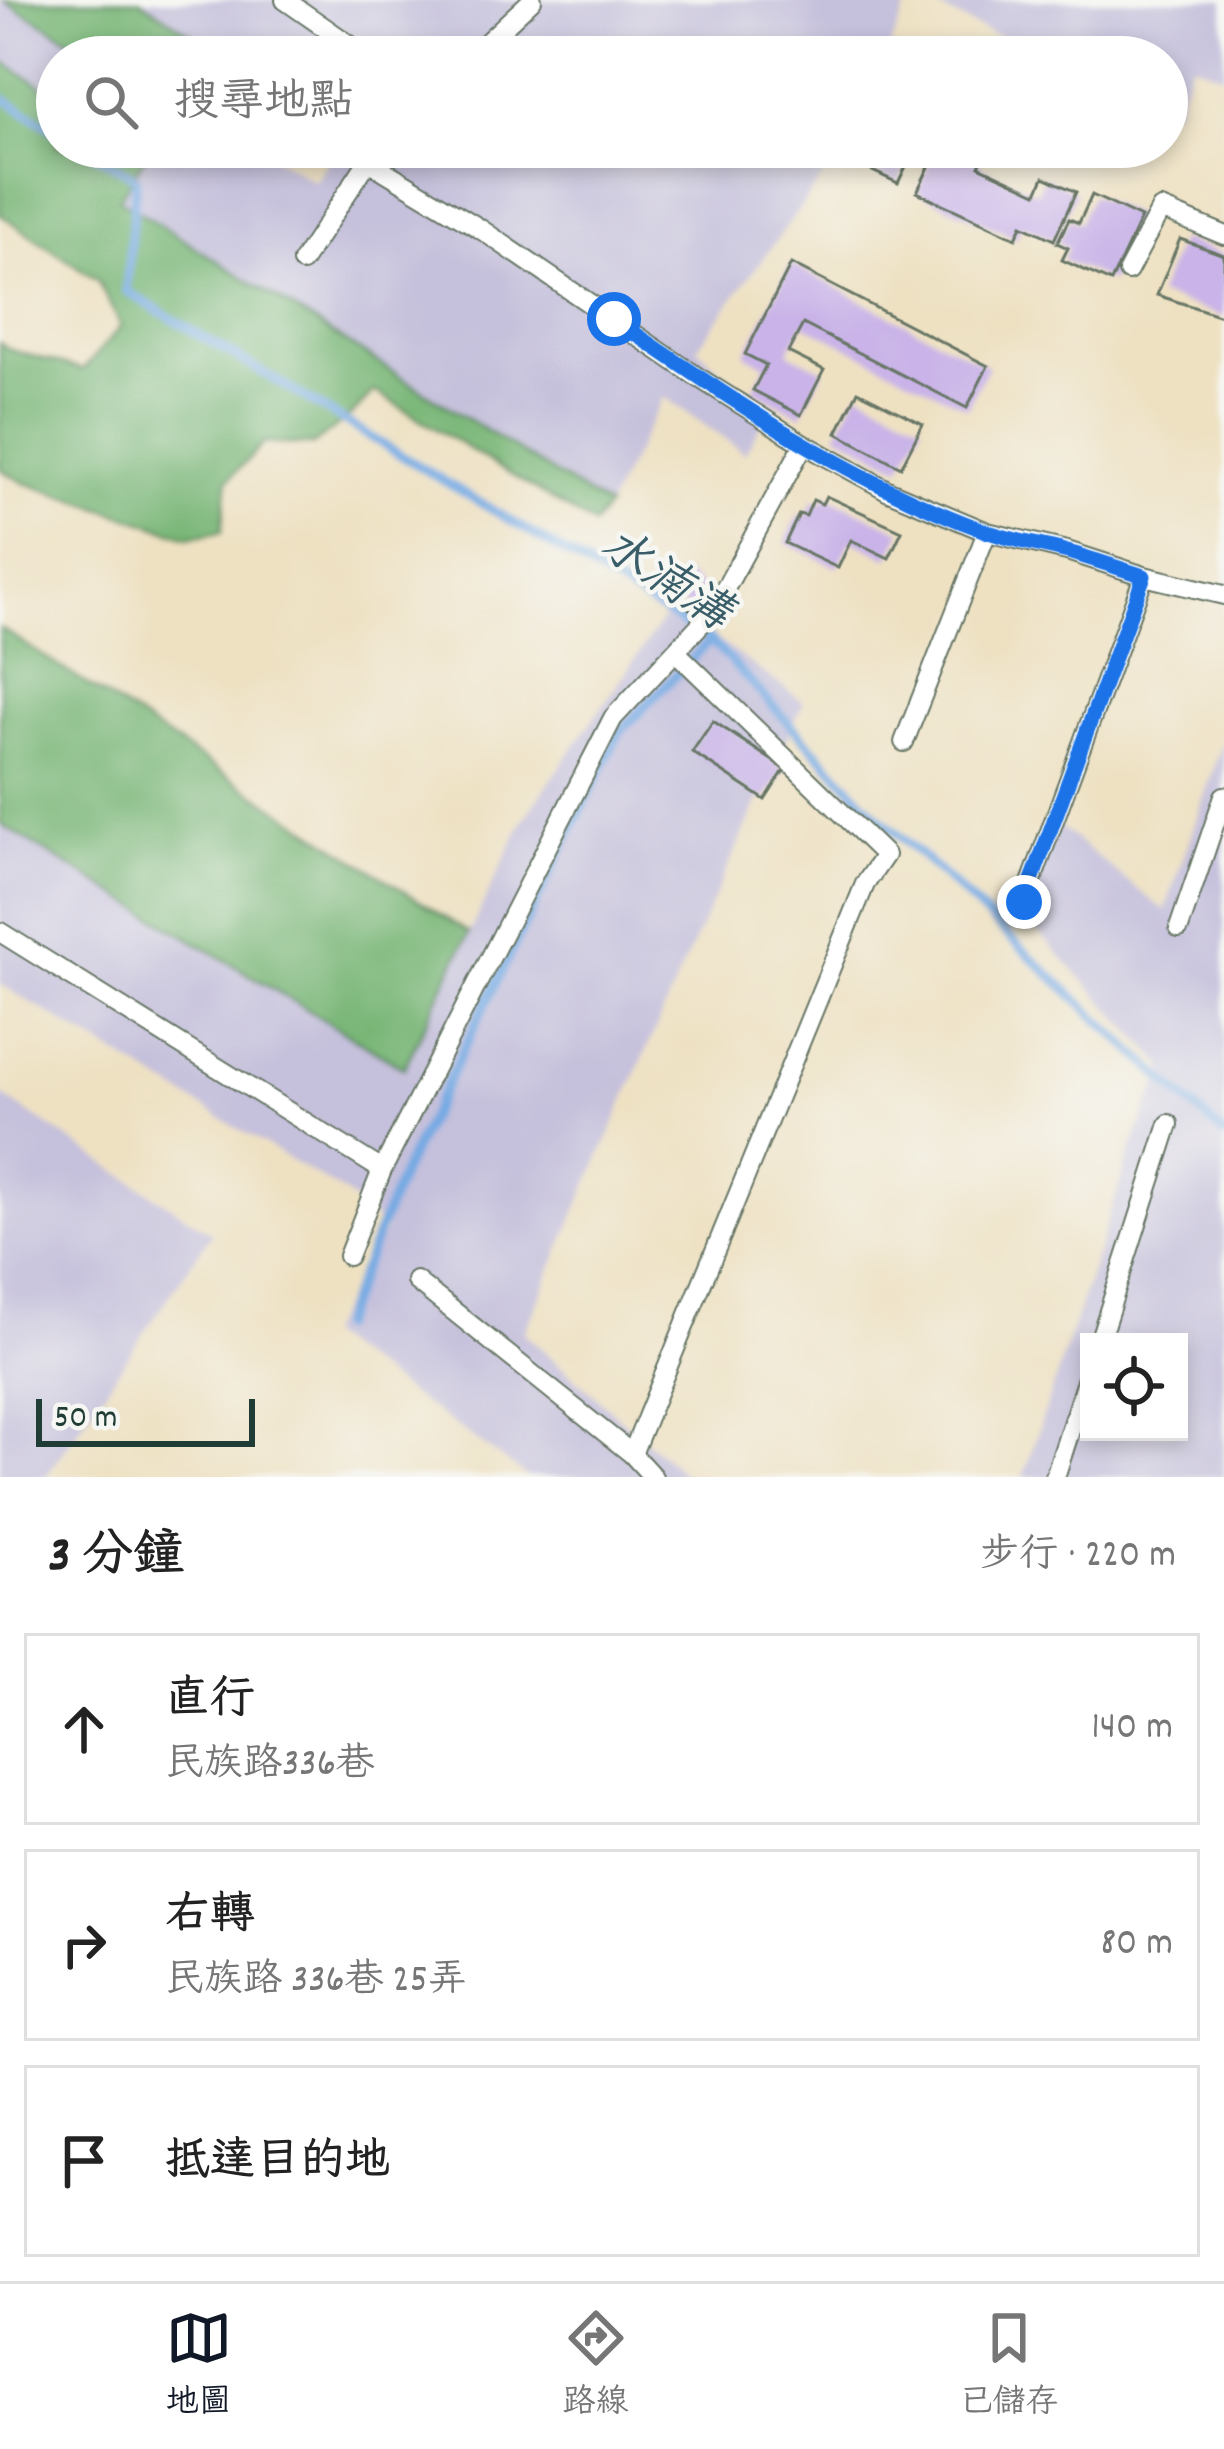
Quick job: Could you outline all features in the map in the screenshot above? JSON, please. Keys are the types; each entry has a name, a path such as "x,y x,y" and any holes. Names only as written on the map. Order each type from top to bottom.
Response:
{"lane":[{"path":"285,0 337,36"},
{"path":"493,36 532,0"},
{"path":"302,262 365,168"},
{"path":"394,168 696,376 889,491 987,532 1224,595"},
{"path":"1128,271 1161,209 1224,235"},
{"path":"348,1256 382,1170 613,718 713,610 804,444"},
{"path":"904,742 987,532"},
{"path":"1024,902 1144,576"},
{"path":"632,1454 865,884 885,855 676,652"},
{"path":"1179,928 1224,796"},
{"path":"0,932 382,1170"},
{"path":"1102,1333 1169,1124"},
{"path":"416,1281 632,1454 653,1477"},
{"path":"1055,1477 1080,1400"}],"shaded area":[{"path":"0,0 65,36 36,36 36,82 0,60"},
{"path":"140,0 910,0 895,36 194,36"},
{"path":"921,0 1224,0 1224,75 1191,63 1188,72 1188,36 998,36"},
{"path":"138,168 292,168 315,181 323,168 830,168 697,348 767,414 745,453 664,397 607,507 119,199"},
{"path":"671,607 804,702 686,959 524,1333 687,1477 528,1477 325,1335 386,1229 346,1194 0,984 0,824 404,1068 524,819"},
{"path":"1224,738 1224,1477 1023,1477 1131,1150 1165,1067 1012,904 1052,821 1165,911"},
{"path":"0,1094 212,1233 46,1477 0,1477"}],"green space":[{"path":"3,0 140,0 194,36 65,36"},
{"path":"0,60 36,82 36,168 138,168 119,199 607,507 593,525 374,391 313,445 264,443 228,480 222,532 188,537 25,483 0,469 0,343 83,370 121,326 97,280 0,214"},
{"path":"0,628 469,933 404,1068 0,824"}],"building":[{"path":"866,168 905,168 898,183"},
{"path":"929,168 983,168 1037,193 1044,177 1076,192 1054,240 1022,225 1016,238 917,192"},
{"path":"1092,195 1141,218 1111,282 1062,260 1068,248 1057,243 1069,219 1079,223"},
{"path":"1180,239 1224,255 1224,317 1157,295"},
{"path":"791,264 988,366 967,408 803,324 788,352 824,370 801,415 753,390 766,365 745,354"},
{"path":"858,391 923,424 901,467 837,433"},
{"path":"826,496 902,531 889,558 851,540 838,568 785,543 799,514 806,516 813,500 822,504"},
{"path":"682,572 711,594 696,614 667,592"},
{"path":"713,721 785,769 765,800 692,752"}],"waterway":[{"name":"水湳溝","path":"0,96 36,118"},
{"name":"水湳溝","path":"119,168 136,178 126,291 710,640 877,815 1224,1135"},
{"path":"339,1327 403,1171 620,732 710,640"}],"route":[{"path":"614,319 804,444 889,491 987,532 1144,576 1024,902"}]}
